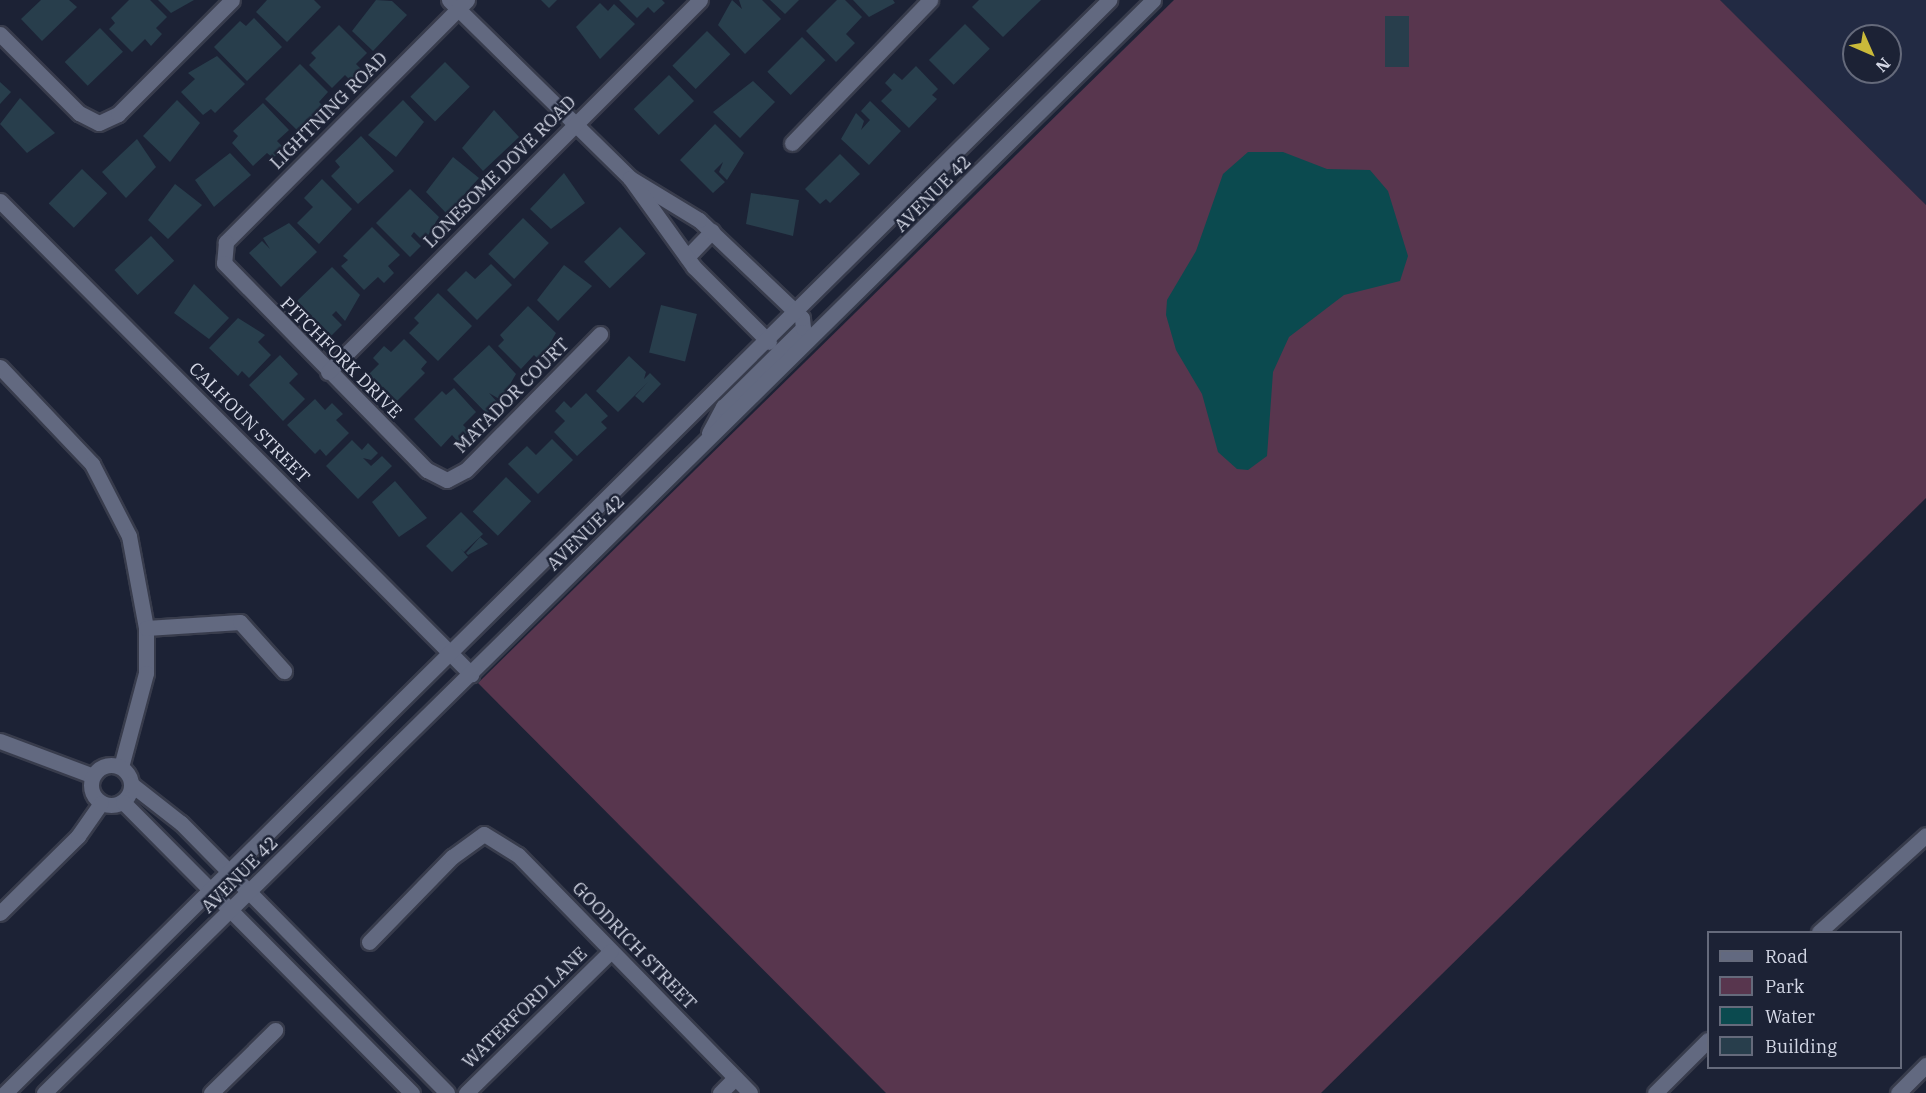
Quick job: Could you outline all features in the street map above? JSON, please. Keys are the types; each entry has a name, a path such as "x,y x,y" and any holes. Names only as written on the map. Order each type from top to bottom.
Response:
{"street":[{"path":"0,34 79,113 99,123 118,114 231,0"},
{"name":"LONESOME DOVE ROAD","path":"328,372 700,0"},
{"path":"792,143 930,0"},
{"name":"AVENUE 42","path":"5,1093 769,342 1109,0"},
{"name":"AVENUE 42","path":"44,1093 700,449 1152,0"},
{"path":"458,3 575,125 630,178 687,257 769,342"},
{"name":"LIGHTNING ROAD","path":"221,252 458,3"},
{"path":"630,178 712,231 797,312 803,328 723,407 700,449"},
{"name":"CALHOUN STREET","path":"0,201 471,674"},
{"path":"687,257 712,231"},
{"name":"PITCHFORK DRIVE","path":"221,252 230,274 427,470 447,480"},
{"name":"MATADOR COURT","path":"447,480 466,470 600,334"},
{"path":"0,367 69,435 113,498 129,536 146,628 146,673 121,767 131,784 181,823 447,1093"},
{"path":"146,628 240,622 284,671"},
{"path":"0,741 93,776"},
{"path":"101,803 91,788 93,776 102,767 121,767"},
{"path":"123,802 131,784"},
{"path":"101,803 123,802 234,908 412,1093"},
{"path":"0,913 78,836 101,803"},
{"path":"164,841 181,823"},
{"name":"GOODRICH STREET","path":"369,942 452,857 484,834 518,855 750,1093"},
{"path":"1821,931 1925,839"},
{"name":"WATERFORD LANE","path":"466,1093 611,951"},
{"path":"309,986 326,969"},
{"path":"212,1093 276,1030"},
{"path":"1655,1093 1707,1041"},
{"path":"1909,1090 1926,1065"},
{"path":"720,1093 735,1078"}],"shaded area":[{"path":"1720,0 1926,0 1926,205"}],"green space":[{"path":"1174,0 1720,0 1926,205 1926,498 1321,1093 886,1093 478,683"}],"water":[{"path":"1248,152 1283,152 1327,169 1370,170 1388,191 1408,256 1400,281 1344,295 1289,337 1273,372 1267,456 1248,470 1237,469 1218,452 1202,394 1176,350 1166,315 1167,300 1196,251 1223,174"}],"building":[{"path":"41,0 69,0 77,7 42,41 21,19"},
{"path":"129,0 150,0 167,17 156,28 162,34 151,46 145,39 132,52 109,29 115,23 111,18"},
{"path":"158,0 194,0 171,13"},
{"path":"267,0 314,0 321,7 287,42 256,12"},
{"path":"376,0 392,1 407,15 373,51 352,31"},
{"path":"541,0 557,0 549,8"},
{"path":"619,0 662,0 665,3 654,13 648,7 637,18"},
{"path":"732,0 742,9 739,0 762,0 781,19 745,54 718,25"},
{"path":"770,0 799,0 785,14"},
{"path":"837,0 845,0 862,17 846,34 855,43 836,62 806,31"},
{"path":"853,0 893,0 895,3 869,17"},
{"path":"979,0 1041,0 1003,37 972,7"},
{"path":"600,3 608,11 614,4 635,24 600,59 576,27"},
{"path":"1385,16 1409,16 1409,67 1385,67"},
{"path":"254,18 282,47 247,81 214,47 240,21 246,26"},
{"path":"965,24 990,49 954,85 929,60"},
{"path":"339,25 367,53 356,64 362,70 351,81 345,75 332,88 309,65 316,58 311,53"},
{"path":"100,28 123,52 88,86 65,62"},
{"path":"707,31 730,54 696,89 672,66"},
{"path":"802,37 825,60 791,95 767,72"},
{"path":"217,56 245,84 215,113 211,109 203,115 181,92 195,79 188,73"},
{"path":"445,62 470,87 435,121 410,97"},
{"path":"300,64 328,92 319,102 324,107 299,132 265,99"},
{"path":"916,66 938,89 932,95 937,99 909,128 881,101 892,90 885,83 894,73 902,80"},
{"path":"669,75 694,101 659,135 634,109"},
{"path":"753,81 775,102 740,138 713,112"},
{"path":"0,82 11,92 0,104"},
{"path":"20,98 55,133 27,153 0,124"},
{"path":"177,100 200,123 170,162 143,136"},
{"path":"403,100 424,122 396,157 368,135"},
{"path":"870,101 901,131 869,165 841,139 856,113 864,121 861,130 870,120 861,111"},
{"path":"263,103 289,130 277,141 284,148 273,158 267,153 253,166 232,143 238,136 233,131"},
{"path":"494,110 519,137 483,171 462,148"},
{"path":"715,124 744,153 727,180 719,172 723,162 714,171 725,182 713,193 680,160"},
{"path":"361,136 394,171 358,204 331,176 340,167 335,161"},
{"path":"137,139 156,167 126,198 102,172"},
{"path":"230,153 251,175 214,207 195,180"},
{"path":"840,154 860,174 830,203 826,199 820,204 805,189"},
{"path":"453,157 479,178 447,214 426,192"},
{"path":"82,169 107,193 74,228 49,204"},
{"path":"564,173 585,203 551,229 530,209"},
{"path":"322,179 352,209 319,244 297,223 313,207 304,198"},
{"path":"175,184 202,205 168,239 148,220"},
{"path":"410,189 439,217 424,242 414,232 411,236 421,246 410,257 376,223"},
{"path":"751,193 799,200 793,236 746,224"},
{"path":"523,218 549,243 514,279 488,254"},
{"path":"289,223 317,252 281,287 249,253 262,241 270,249 263,238"},
{"path":"372,227 400,255 388,266 394,273 384,283 378,277 364,290 341,266 348,260 343,256"},
{"path":"620,227 646,254 610,288 584,262"},
{"path":"151,236 174,261 138,295 114,270"},
{"path":"491,264 512,285 477,320 447,290 466,271 475,279"},
{"path":"564,265 592,286 558,321 537,300"},
{"path":"332,267 360,295 345,321 336,311 332,315 342,325 331,336 297,301"},
{"path":"194,284 229,318 209,339 174,313"},
{"path":"438,293 472,326 438,361 409,333 419,323 414,318"},
{"path":"661,305 697,314 685,361 649,353"},
{"path":"528,306 556,333 540,361 534,355 521,369 498,346 504,340 500,335"},
{"path":"238,318 265,335 258,342 271,355 249,378 242,371 238,376 209,348"},
{"path":"404,339 427,362 421,369 425,373 396,402 369,374 379,364 373,358 384,346 391,352"},
{"path":"489,345 516,374 501,400 489,393 498,403 487,414 453,379"},
{"path":"280,355 298,374 289,383 305,399 283,421 249,385"},
{"path":"629,356 646,372 644,379 650,373 661,384 643,403 635,396 648,382 618,412 596,391"},
{"path":"454,388 476,412 463,425 469,431 458,442 452,435 441,447 414,419 442,391 446,395"},
{"path":"586,393 608,416 601,422 607,428 577,456 554,432 565,421 555,411 564,401 571,408"},
{"path":"315,399 325,410 332,403 343,414 336,420 349,433 326,456 320,449 315,454 287,425"},
{"path":"552,439 573,460 538,494 508,464 527,446 536,455"},
{"path":"352,440 362,450 368,443 378,453 371,460 363,458 371,466 382,456 392,466 358,499 326,466"},
{"path":"506,477 531,501 498,536 473,512"},
{"path":"395,481 427,518 399,537 372,502"},
{"path":"461,512 483,534 464,552 461,549 468,557 452,572 426,546"},
{"path":"480,537 488,544 468,555 466,553"}]}
